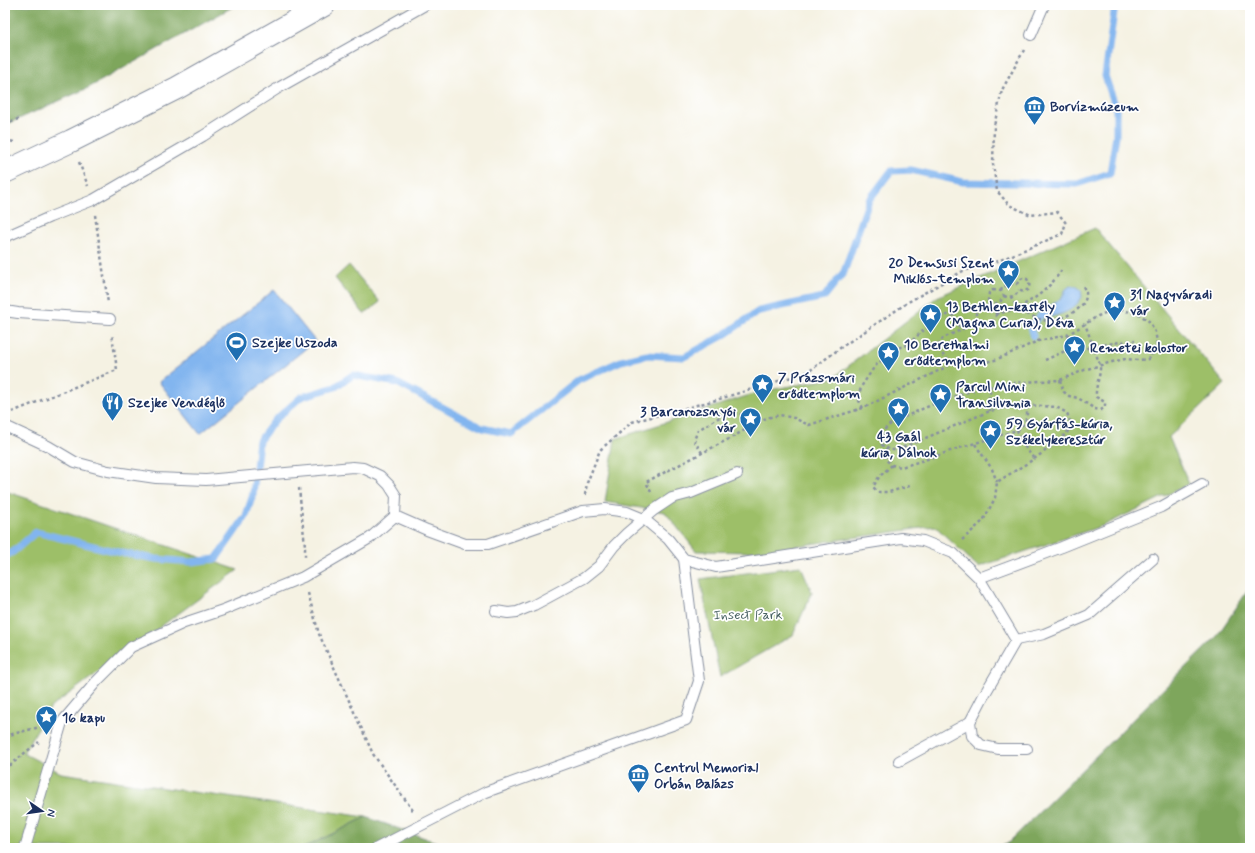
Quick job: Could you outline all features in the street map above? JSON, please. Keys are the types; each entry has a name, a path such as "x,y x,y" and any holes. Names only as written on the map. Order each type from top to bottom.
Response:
{"main road":[{"path":"5,172 177,88 324,5"}],"lane":[{"path":"5,237 93,200 203,136 280,88 425,5"},
{"path":"1031,35 1044,5"},
{"path":"5,311 110,319"},
{"path":"5,426 48,446 75,462 108,471 156,478 199,480 353,467 363,468 380,476 396,496 395,516 370,538 304,577 223,610 184,623 131,647 96,682 62,722 25,848"},
{"path":"496,611 508,613 517,612 534,605 584,578 599,566 614,546 658,506 672,498 691,493 737,474"},
{"path":"979,578 1062,547 1161,507 1202,484"},
{"path":"376,848 486,792 686,720 699,681 684,559 668,539 644,519 627,512 605,509 583,512 488,544 465,544 395,516"},
{"path":"684,559 716,567 901,538 923,541 953,553 979,578 1016,640"},
{"path":"899,761 970,722 1016,640 1044,634 1089,615 1153,559"},
{"path":"970,722 972,736 981,745 998,749 1027,749"}],"path":[{"path":"583,512 587,483 600,450 632,422 716,400 808,372 843,346 910,301 963,271 998,261 1062,234 1066,224 1057,212 1031,215 1009,205 997,191 993,164 994,126 1002,90 1031,35"},
{"path":"5,125 20,118"},
{"path":"5,414 118,370 93,200 71,141"},
{"path":"996,314 1017,308 1047,288 1062,269"},
{"path":"1023,278 1027,279 1030,283 1030,287 1027,291 1023,292 1019,290 1017,284 1018,280 1023,278"},
{"path":"1001,291 1004,286 1013,283 1017,284"},
{"path":"1011,297 1017,308 1040,320 1049,321 1065,317 1077,310 1085,301 1086,293 1082,284"},
{"path":"1001,291 993,290 989,293 988,297 990,305 993,307 996,314 994,319 991,322 986,323 982,323 978,320 976,312 978,309 983,305 990,305 996,305 1001,302 1004,296"},
{"path":"1004,296 1011,297 1019,290"},
{"path":"1001,291 1004,296"},
{"path":"978,320 961,330 942,338 939,344 946,358 954,362 980,363 995,360 1038,341 1068,335 1112,310 1122,310 1139,314 1150,322 1155,332 1157,341 1154,351 1148,359 1125,359 1100,365 1060,380 1022,382 974,390 938,402 894,422 884,430 881,438 882,445 886,449 897,450 990,411 1012,406 1027,405 1056,407 1067,413 1071,424 1067,434 1034,459 997,482"},
{"path":"908,345 930,325 944,315 953,315 961,330"},
{"path":"1060,380 1064,392 1069,396 1078,398 1095,409 1101,410 1106,405 1106,402 1096,396 1101,372 1100,365 1085,324"},
{"path":"1068,335 1076,352 1093,346 1135,340"},
{"path":"863,408 858,399 861,387 876,366 897,348 908,345 939,344"},
{"path":"1045,360 1074,347"},
{"path":"658,506 646,482 702,454 766,418 780,415 794,418 809,425 863,408 954,362"},
{"path":"990,411 988,404 991,386"},
{"path":"886,449 886,460 892,465 901,467 908,465 1017,430 1024,426 1027,417 1027,405"},
{"path":"702,454 694,440 698,430 724,415 737,413 748,417 753,426"},
{"path":"1017,430 1022,443 1034,459"},
{"path":"953,553 961,541 983,521 995,498 997,482 992,470 975,444"},
{"path":"892,465 879,477 873,487 878,492 889,492 910,486"},
{"path":"297,472 305,546 304,577 319,634 373,754 422,824"},
{"path":"5,736 62,722"},
{"path":"5,770 26,751 48,736 62,722"}],"green space":[{"path":"5,5 236,5 88,88 5,125"},
{"name":"Parcul Mini Transilvania","path":"1095,228 1225,384 1169,437 1189,484 1105,525 978,567 935,526 755,552 696,551 665,512 605,502 615,439 759,392 833,378 937,297"},
{"path":"349,265 380,302 364,314 335,278"},
{"path":"5,491 238,570 51,707 23,753 61,773 366,817 304,848 5,848"},
{"name":"Insect Park","path":"801,566 812,592 793,635 720,677 700,579"},
{"path":"1250,587 1250,848 996,848 1007,844 1217,636"},
{"path":"366,817 453,848 304,848"}],"water":[{"path":"1070,286 1076,286 1081,290 1082,297 1075,306 1056,316 1044,318 1041,315 1043,310 1061,299 1066,289"},
{"name":"Szejke Uszoda","path":"274,290 315,341 200,434 159,382"}],"waterway":[{"path":"5,556 13,552 36,532 122,553 156,559 191,562 216,559 246,516 253,494 259,441 275,420 301,397 335,387 353,375 397,383 482,428 511,434 579,380 621,361 647,355 684,357 721,337 759,311 824,297 844,272 869,200 891,171 911,170 963,182 1077,184 1110,173 1116,136 1116,108 1105,76 1115,5"},
{"path":"1033,336 1030,327 1041,315"}],"place":[{"name":"Borvízmúzeum","path":"1034,126"},
{"name":"20 Demsusi Szent Miklós-templom","path":"1009,290"},
{"name":"31 Nagyváradi vár","path":"1115,322"},
{"name":"13 Bethlen-kastély (Magna Curia), Déva","path":"930,334"},
{"name":"Szejke Uszoda","path":"237,362"},
{"name":"Remetei kolostor","path":"1075,366"},
{"name":"10 Berethalmi erődtemplom","path":"888,372"},
{"name":"7 Prázsmári erődtemplom","path":"763,404"},
{"name":"Parcul Mini Transilvania","path":"941,414"},
{"name":"Szejke Vendéglő","path":"113,422"},
{"name":"43 Gaál kúria, Dálnok","path":"899,428"},
{"name":"3 Barcarozsnyói vár","path":"751,438"},
{"name":"59 Gyárfás-kúria, Székelykeresztúr","path":"990,450"},
{"name":"16 kapu","path":"46,736"},
{"name":"Centrul Memorial Orbán Balázs","path":"639,794"}]}
